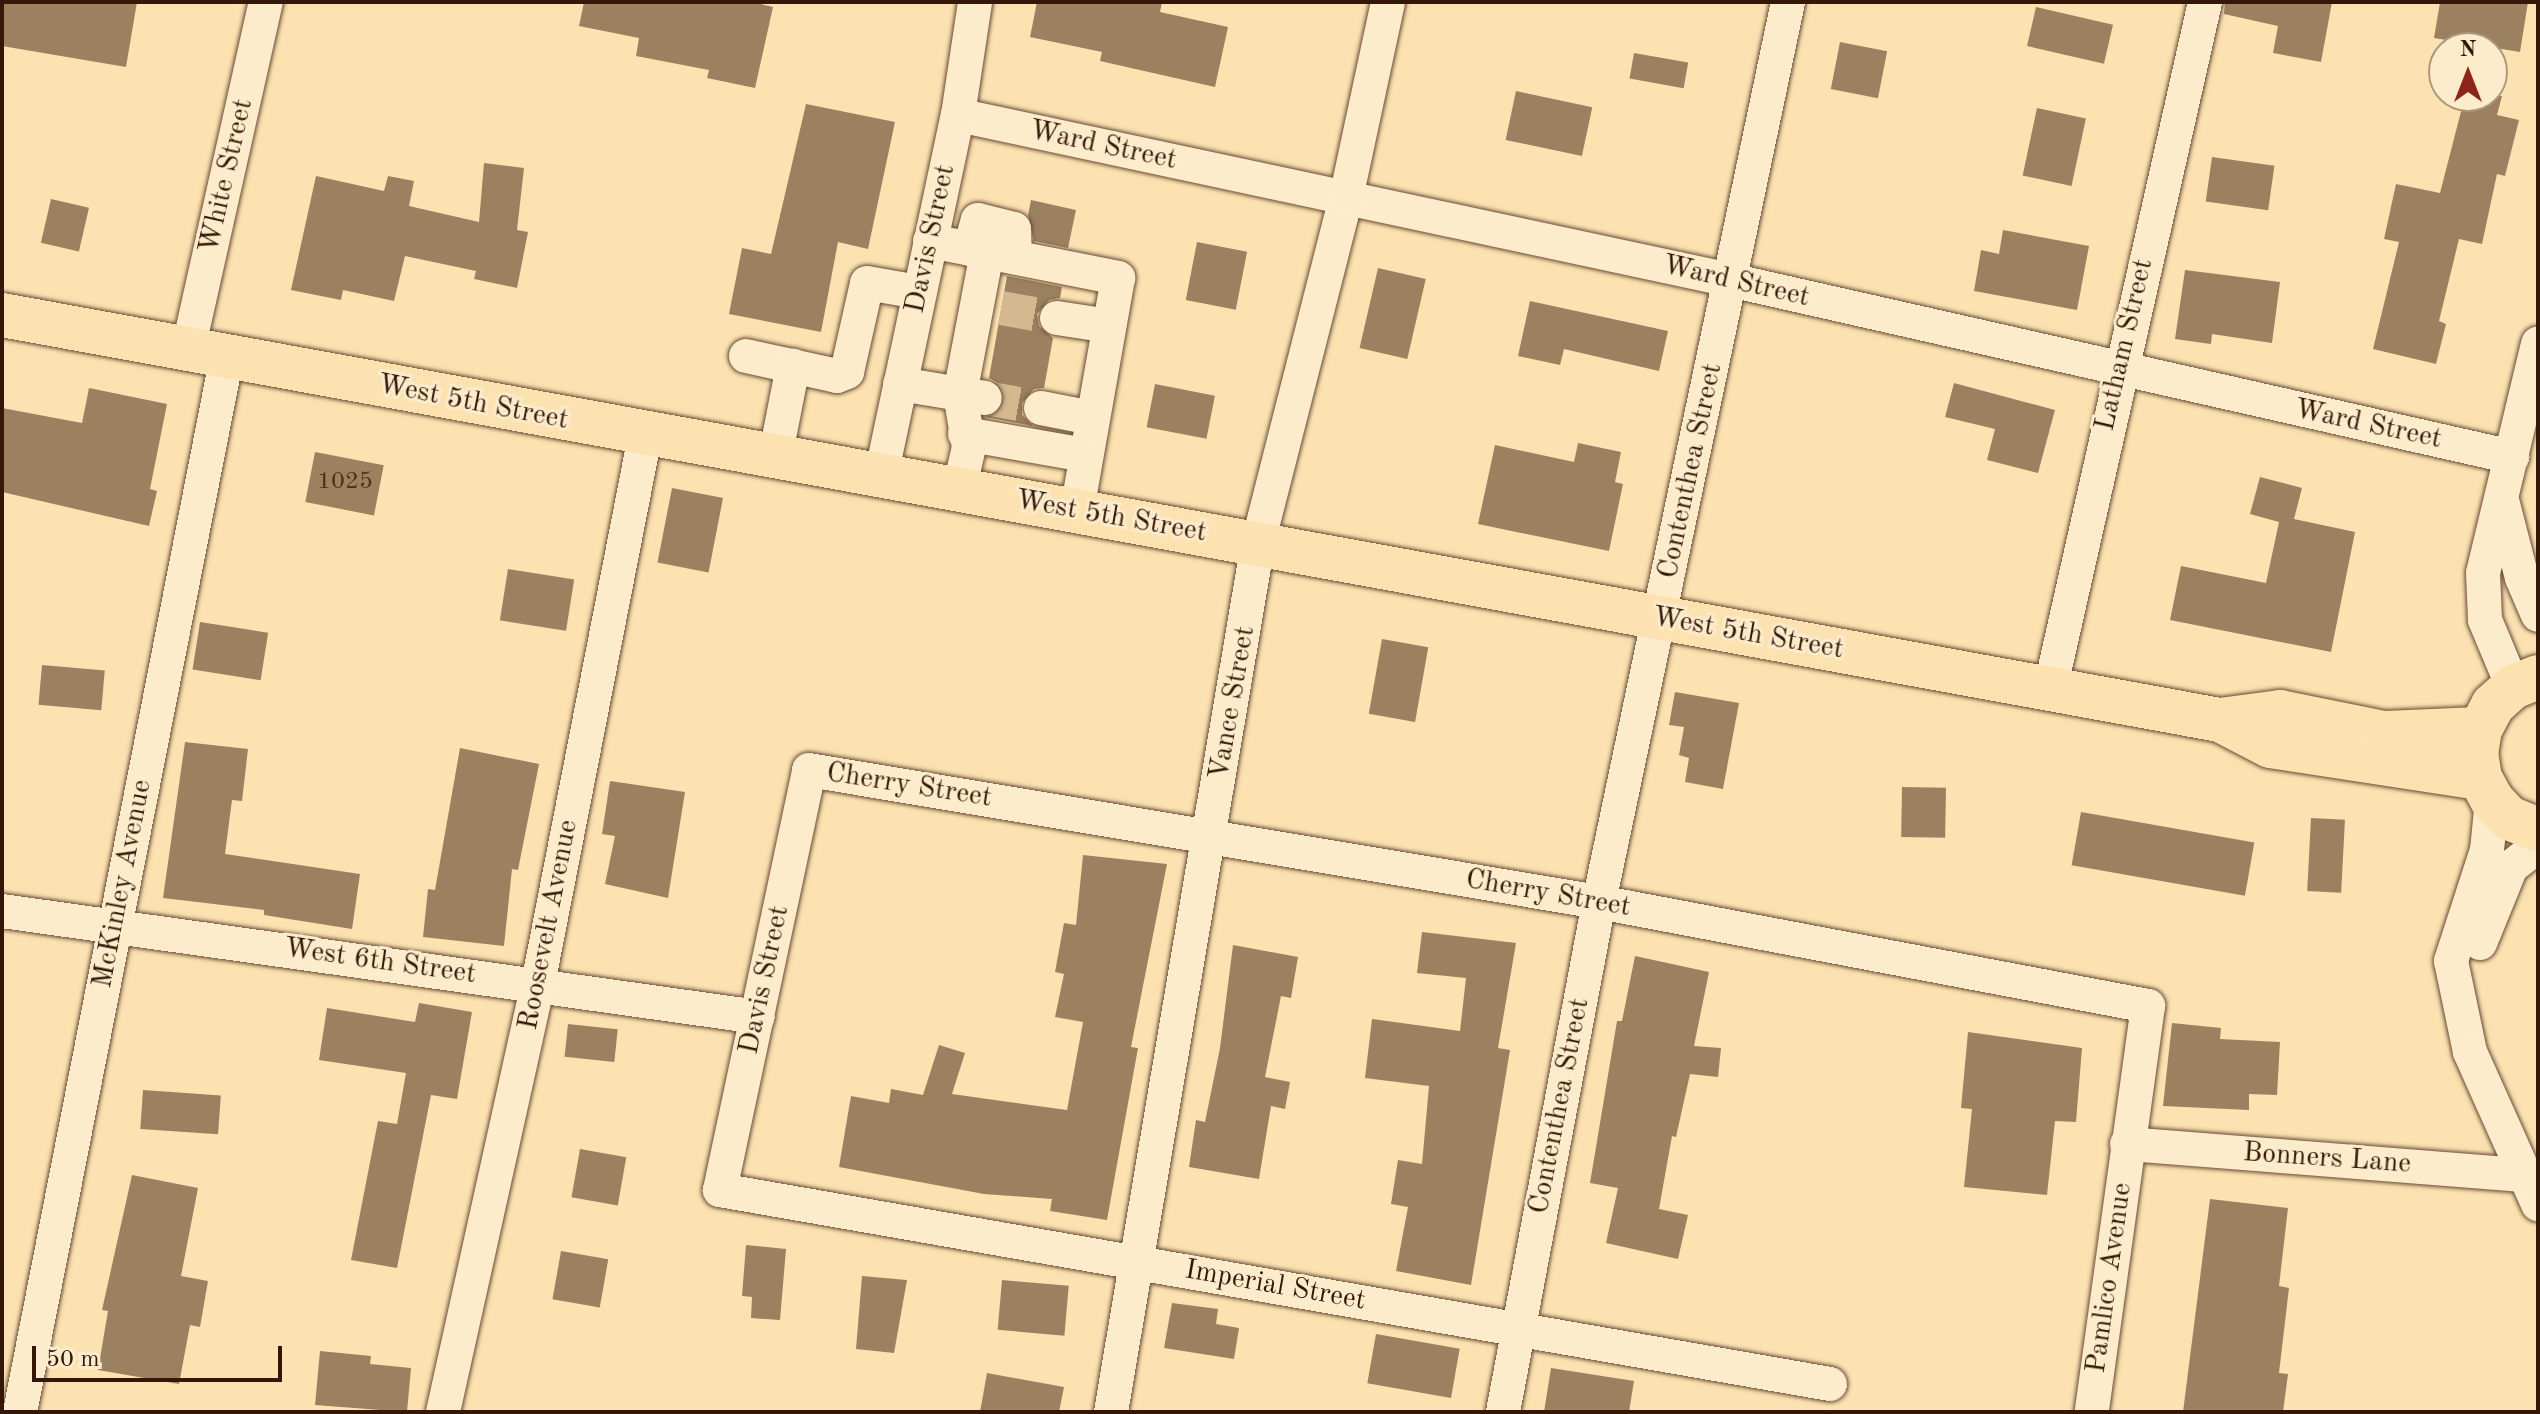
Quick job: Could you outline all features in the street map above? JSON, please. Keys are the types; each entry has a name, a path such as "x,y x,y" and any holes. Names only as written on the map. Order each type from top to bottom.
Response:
{"main road":[{"name":"West 5th Street","path":"2,315 645,436 1258,543 2220,720 2270,746 2486,789"},
{"path":"2526,682 2493,705 2480,729 2486,789 2509,818 2538,830"},
{"name":"West 5th Street","path":"2220,720 2280,712 2384,733 2480,729"}],"street":[{"name":"White Street","path":"208,353 266,2"},
{"name":"Davis Street","path":"881,476 958,115 975,2"},
{"name":"Vance Street","path":"1111,1412 1140,1263 1258,543 1346,198 1388,2"},
{"name":"Contenthea Street","path":"1503,1412 1599,902 1788,2"},
{"name":"Latham Street","path":"2050,690 2119,371 2205,2"},
{"name":"Ward Street","path":"958,115 1730,280 2119,371 2512,457"},
{"path":"930,241 1118,278 1077,511"},
{"path":"959,490 969,447 965,434 989,306 991,253"},
{"path":"746,356 837,376 847,372 867,283 918,292"},
{"path":"1057,318 1109,326"},
{"path":"2526,682 2485,620 2483,573 2538,344"},
{"name":"McKinley Avenue","path":"20,1412 115,926 208,353"},
{"path":"852,353 902,374 972,396"},
{"path":"775,458 793,366"},
{"path":"1041,408 1092,418"},
{"path":"965,434 1085,455"},
{"name":"Roosevelt Avenue","path":"443,1412 538,984 645,436"},
{"path":"2502,500 2522,578 2538,615"},
{"name":"Davis Street","path":"720,1190 809,770"},
{"name":"Cherry Street","path":"809,770 1599,902 2148,1006 2127,1144"},
{"path":"2486,789 2487,850 2451,961 2470,1052 2534,1184"},
{"path":"2457,994 2473,968 2488,918 2511,867 2538,846"},
{"name":"West 6th Street","path":"2,911 758,1017"},
{"name":"Bonners Lane","path":"2127,1144 2534,1184"},
{"name":"Pamlico Avenue","path":"2092,1412 2127,1144"},
{"name":"Imperial Street","path":"720,1190 1518,1327 1830,1384"}],"building":[{"path":"2,2 137,2 126,67 2,46"},
{"path":"584,2 752,2 773,7 755,88 707,78 709,70 636,56 639,38 579,26"},
{"path":"1037,2 1162,2 1160,12 1228,27 1215,87 1100,61 1102,52 1030,37"},
{"path":"2225,2 2332,2 2321,62 2273,53 2278,26 2224,14"},
{"path":"2440,2 2528,2 2520,52 2508,50 2508,32 2435,32"},
{"path":"2036,7 2113,25 2104,64 2027,46"},
{"path":"1840,42 1887,51 1878,98 1831,89"},
{"path":"1634,53 1688,63 1684,88 1629,79"},
{"path":"1516,91 1592,107 1582,156 1506,140"},
{"path":"806,104 895,122 868,249 838,242 821,332 729,314 742,248 771,254"},
{"path":"2037,108 2086,118 2072,186 2023,175"},
{"path":"2461,112 2498,112 2497,115 2519,120 2505,176 2497,174 2482,244 2459,239 2439,321 2446,324 2436,364 2373,349 2399,242 2384,239 2396,184 2440,193"},
{"path":"2212,157 2274,166 2268,210 2206,202"},
{"path":"484,163 524,168 517,230 528,232 517,288 474,279 476,271 405,256 394,301 343,290 341,300 291,290 316,176 384,191 388,176 414,181 409,206 479,222"},
{"path":"51,199 89,208 79,252 41,243"},
{"path":"1031,200 1076,210 1068,248 1034,241 1028,215"},
{"path":"2003,230 2089,246 2077,310 1974,291 1981,250 1999,254"},
{"path":"1197,242 1247,252 1236,310 1186,300"},
{"path":"1378,268 1426,279 1407,359 1360,348"},
{"path":"2185,270 2280,282 2272,343 2212,334 2211,344 2175,339"},
{"path":"1007,276 1062,287 1060,298 1049,300 1037,314 1039,326 1053,338 1044,388 1034,389 1022,403 1022,415 1033,426 986,417 1000,411 1005,400 998,383 989,378"},
{"path":"1530,301 1668,331 1659,371 1564,349 1560,365 1518,356"},
{"path":"1954,383 2055,410 2038,473 1987,460 1995,429 1945,417"},
{"path":"1155,384 1215,396 1206,439 1147,427"},
{"path":"89,388 167,404 150,489 157,491 149,526 2,492 2,408 82,423"},
{"path":"1578,443 1621,452 1615,482 1623,484 1609,551 1478,524 1495,445 1574,462"},
{"path":"315,452 384,465 374,515 305,502"},
{"path":"2260,477 2302,488 2294,519 2355,532 2331,652 2170,620 2181,566 2266,583 2279,522 2250,514"},
{"path":"672,488 723,498 709,573 657,563"},
{"path":"508,569 574,579 566,631 500,620"},
{"path":"200,622 268,633 261,680 192,669"},
{"path":"1382,639 1428,647 1415,722 1369,714"},
{"path":"42,665 105,670 101,710 39,705"},
{"path":"1675,692 1739,703 1723,789 1685,782 1689,758 1679,755 1684,727 1669,725"},
{"path":"185,742 248,749 242,801 232,800 225,854 360,874 352,929 264,915 264,910 163,898"},
{"path":"460,748 539,764 518,870 512,869 504,946 423,937 428,889 435,890"},
{"path":"610,781 685,792 668,898 605,884 615,836 602,834"},
{"path":"1902,787 1946,788 1945,838 1901,837"},
{"path":"2081,812 2254,843 2245,896 2072,865"},
{"path":"2311,818 2345,820 2341,893 2307,891"},
{"path":"1083,855 1167,864 1131,1047 1138,1048 1107,1220 1050,1211 1052,1199 984,1194 839,1167 851,1096 889,1103 891,1089 923,1095 939,1045 965,1053 952,1094 1067,1110 1083,1022 1055,1017 1064,974 1055,972 1064,923 1076,925"},
{"path":"1422,932 1516,943 1498,1048 1510,1050 1471,1285 1396,1271 1408,1207 1391,1204 1398,1160 1422,1164 1429,1086 1365,1078 1372,1019 1460,1031 1466,978 1417,973"},
{"path":"1233,945 1298,957 1291,998 1281,996 1265,1077 1290,1082 1285,1109 1271,1106 1259,1179 1189,1167 1196,1120 1205,1122 1220,1048"},
{"path":"1635,956 1709,972 1694,1046 1721,1048 1718,1077 1690,1074 1676,1137 1672,1136 1659,1209 1688,1215 1678,1259 1606,1243 1618,1188 1590,1183 1617,1021 1622,1021"},
{"path":"419,1003 472,1012 457,1099 431,1095 397,1268 351,1260 378,1121 397,1124 406,1073 319,1060 327,1008 415,1022"},
{"path":"2172,1023 2221,1028 2220,1039 2280,1042 2277,1095 2249,1094 2249,1110 2163,1106"},
{"path":"568,1024 618,1029 614,1062 565,1057"},
{"path":"1968,1032 2082,1048 2076,1122 2055,1121 2047,1195 1964,1187 1972,1109 1961,1108"},
{"path":"143,1090 221,1095 218,1134 140,1129"},
{"path":"580,1149 626,1157 618,1205 571,1197"},
{"path":"132,1175 198,1188 181,1276 208,1281 200,1327 190,1325 179,1384 98,1370 108,1311 102,1310"},
{"path":"2210,1199 2288,1208 2279,1286 2289,1288 2279,1373 2288,1374 2283,1412 2183,1412"},
{"path":"746,1245 786,1249 780,1320 751,1318 752,1297 742,1296"},
{"path":"561,1251 608,1259 600,1308 552,1299"},
{"path":"862,1276 907,1280 894,1353 856,1349"},
{"path":"1002,1280 1069,1286 1064,1336 998,1330"},
{"path":"1172,1303 1218,1309 1216,1324 1239,1328 1234,1359 1164,1348"},
{"path":"1376,1334 1460,1349 1451,1398 1367,1383"},
{"path":"320,1351 371,1356 370,1364 411,1368 407,1412 315,1405"},
{"path":"1551,1368 1634,1381 1629,1412 1544,1412"},
{"path":"987,1373 1064,1387 1059,1412 980,1412"}],"tunnel":[{"path":"1001,308 1057,318"},
{"path":"985,398 1041,408"}]}
